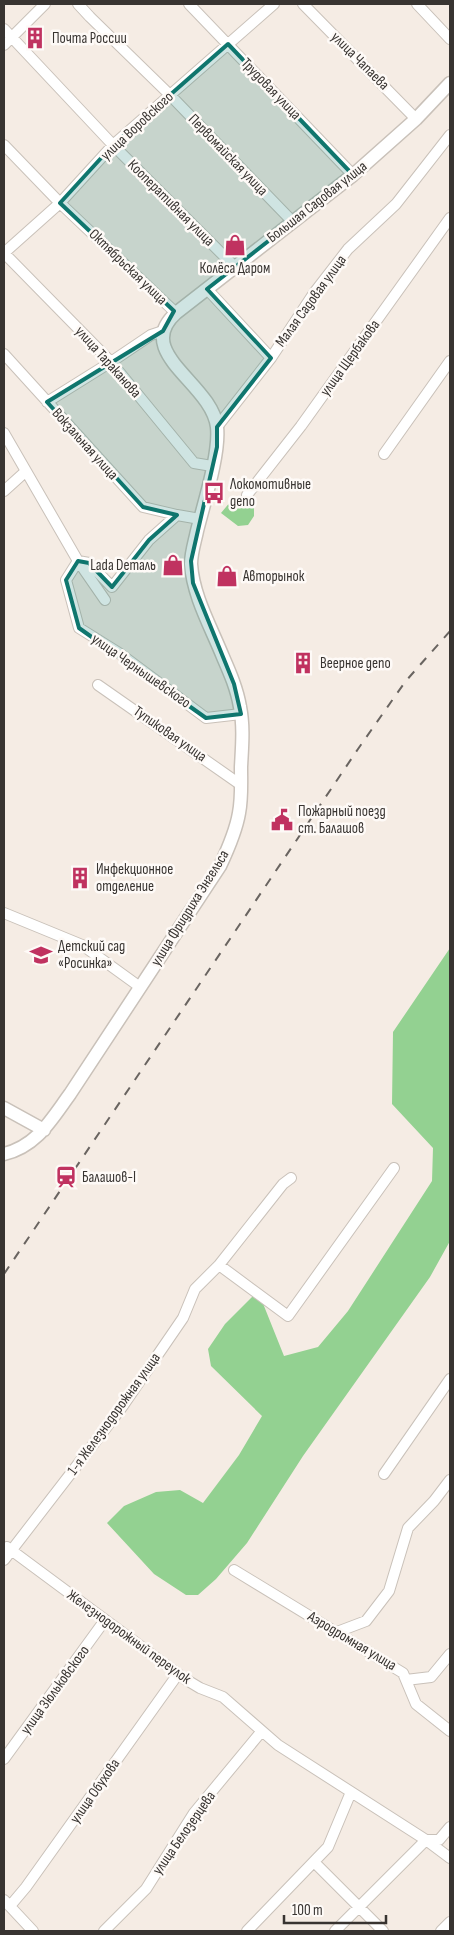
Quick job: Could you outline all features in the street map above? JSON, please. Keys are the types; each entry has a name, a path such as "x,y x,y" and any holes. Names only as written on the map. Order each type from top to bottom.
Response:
{"main road":[{"name":"Большая Садовая улица","path":"176,313 353,175 416,119 450,83"},
{"name":"Октябрьская улица","path":"163,331 169,319 176,313"},
{"path":"163,331 162,344 168,357 205,398 213,410 217,427"},
{"name":"улица Фридриха Энгельса","path":"4,1154 33,1142 44,1130 70,1094 220,866 232,840 239,813 241,785 241,714 234,684 193,582 191,561 217,447 217,427"},
{"path":"4,1108 44,1130"}],"street":[{"path":"4,45 45,4"},
{"name":"Первомайская улица","path":"78,4 170,95 292,221"},
{"name":"Трудовая улица","path":"189,4 353,175"},
{"name":"улица Воровского","path":"4,253 60,203 113,145 274,4"},
{"name":"улица Чапаева","path":"303,4 416,119"},
{"path":"417,4 450,39"},
{"name":"Кооперативная улица","path":"4,29 113,145 235,267"},
{"name":"Малая Садовая улица","path":"217,427 271,358 314,293 348,249 396,204 450,135"},
{"name":"Октябрьская улица","path":"4,145 60,203 176,313"},
{"name":"улица Щербакова","path":"247,495 301,426 450,218"},
{"name":"улица Тараканова","path":"4,253 111,362 194,463 212,466"},
{"path":"207,289 271,358"},
{"path":"47,402 151,335 163,331"},
{"name":"Вокзальная улица","path":"4,354 143,507 177,516 200,519"},
{"path":"384,454 450,361"},
{"path":"4,434 78,562 105,600"},
{"path":"4,491 25,472"},
{"path":"78,562 89,563 112,587 149,540 177,516"},
{"name":"улица Чернышевского","path":"78,562 66,580 79,628 119,653 206,718 241,714"},
{"name":"Тупиковая улица","path":"98,685 241,785"},
{"path":"4,913 82,945 140,987"},
{"path":"219,1265 288,1316 394,1168"},
{"name":"1-я Железнодорожная улица","path":"4,1560 10,1549 122,1407 183,1318 195,1288 219,1265 283,1184 291,1178"},
{"path":"384,1474 450,1379"},
{"path":"337,1632 366,1621 389,1591 408,1528 434,1501 450,1480"},
{"name":"Железнодорожный переулок","path":"10,1549 178,1674 200,1688 223,1698 258,1727 261,1732 270,1736 278,1745 426,1840 450,1858"},
{"name":"Аэродромная улица","path":"234,1570 403,1673 416,1704 450,1731"},
{"name":"улица Зюльковского","path":"4,1759 105,1620"},
{"path":"406,1680 431,1677 450,1654"},
{"name":"улица Обухова","path":"7,1903 26,1887 178,1674"},
{"name":"улица Белозерцева","path":"104,1931 146,1889 194,1813 261,1732"},
{"path":"247,1931 328,1847 351,1792"},
{"path":"335,1931 426,1840 439,1840 450,1827"},
{"path":"314,1862 383,1931"},
{"path":"7,1903 33,1931"},
{"path":"441,1931 450,1922"}],"highlighted area":[{"path":"228,44 353,175 207,289 271,358 217,427 217,447 191,561 193,583 234,684 241,714 206,718 79,628 66,580 78,561 89,563 112,587 149,540 177,515 143,507 47,402 163,331 174,311 60,203 113,145"}],"green space":[{"path":"242,496 254,505 254,516 248,525 238,526 221,513 231,501"},
{"path":"450,948 450,1241 430,1277 303,1456 247,1543 216,1579 198,1595 186,1595 154,1574 107,1523 124,1506 156,1492 180,1490 203,1503 239,1455 262,1416 211,1366 208,1349 225,1324 258,1291 284,1356 318,1347 348,1311 432,1181 433,1148 392,1104 393,1032"}],"railway":[{"path":"4,1274 358,749 405,682 450,631"}],"place":[{"name":"Почта России","path":"35,38"},
{"name":"Колёса Даром","path":"235,245"},
{"name":"Локомотивные депо","path":"214,493"},
{"name":"Lada Dеталь","path":"173,565"},
{"name":"Авторынок","path":"227,576"},
{"name":"Веерное депо","path":"303,663"},
{"name":"Пожарный поезд ст. Балашов","path":"282,820"},
{"name":"Инфекционное отделение","path":"80,878"},
{"name":"Детский сад «Росинка»","path":"41,955"},
{"name":"Балашов-I","path":"66,1177"}]}
